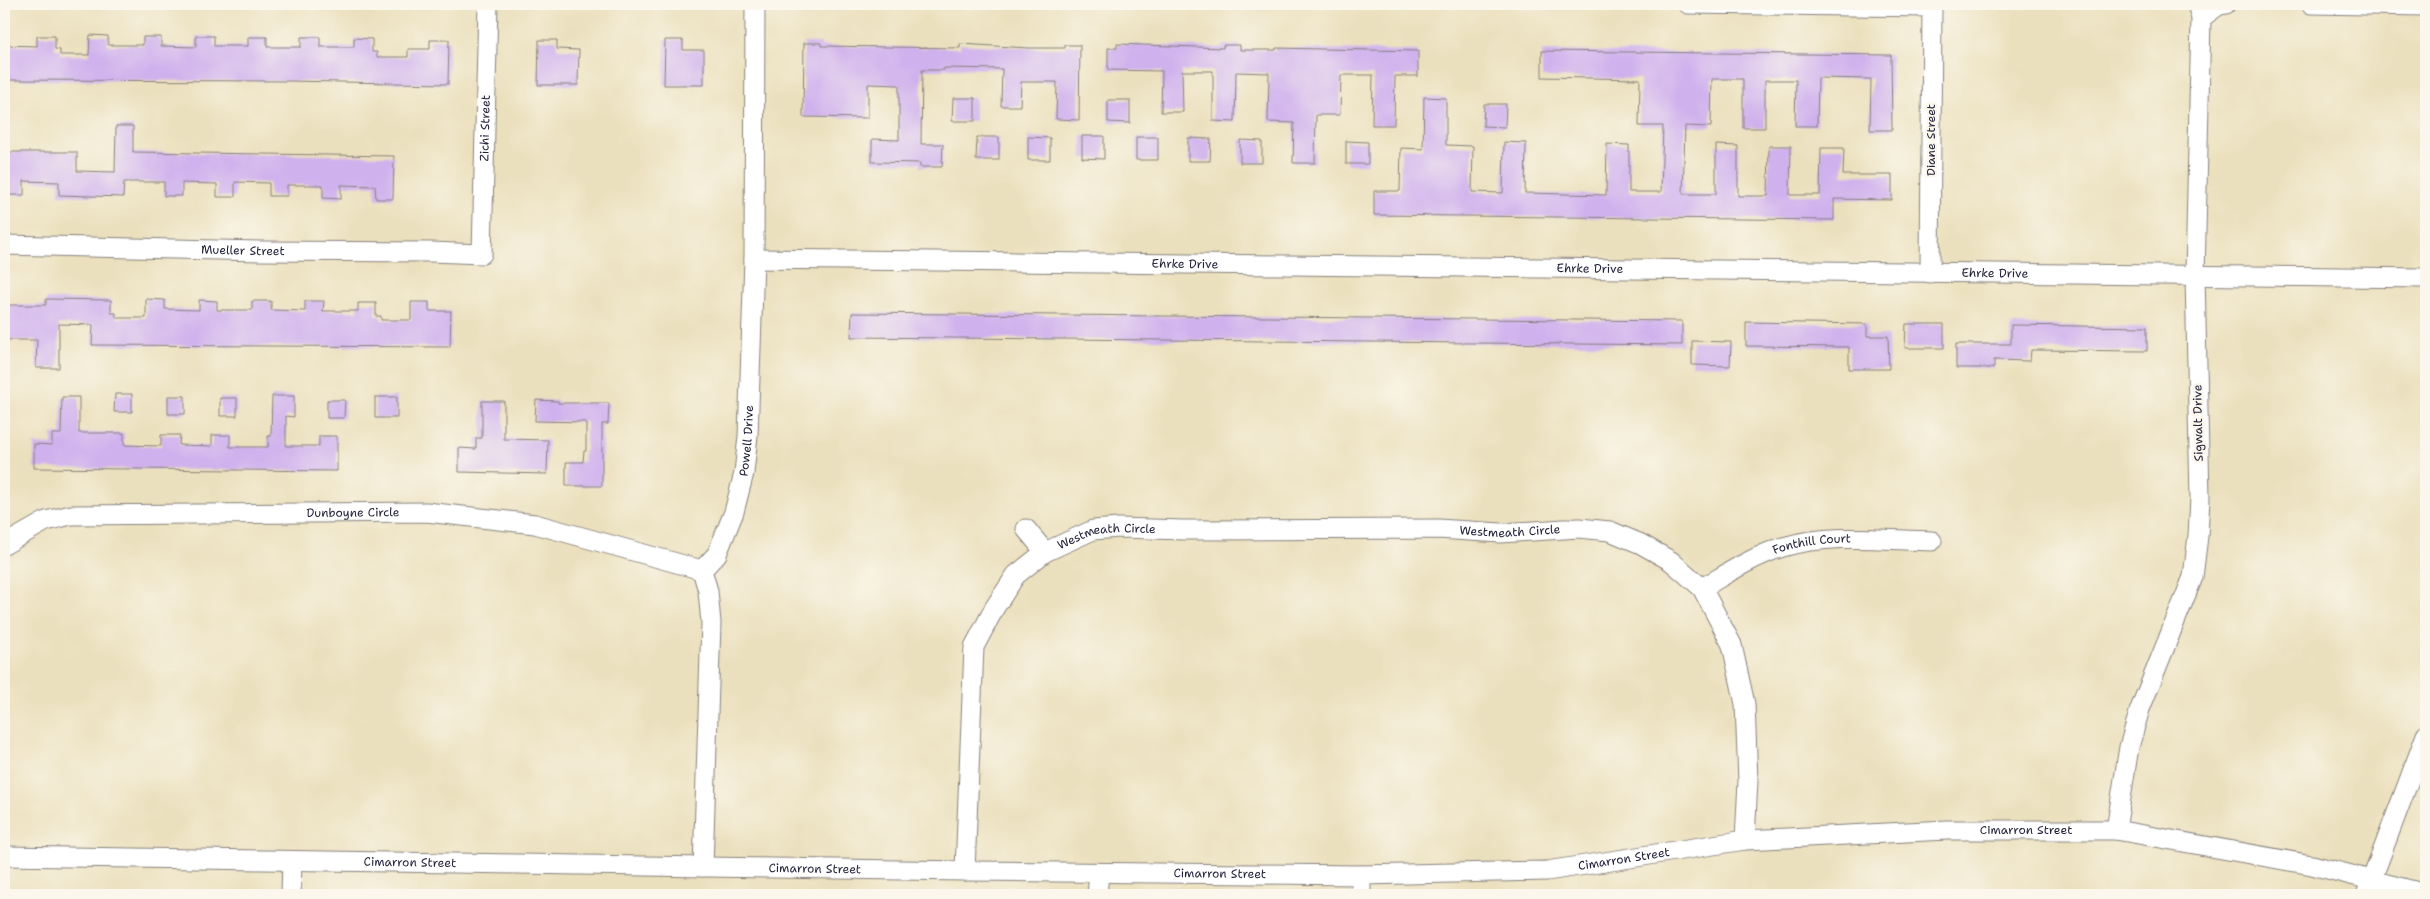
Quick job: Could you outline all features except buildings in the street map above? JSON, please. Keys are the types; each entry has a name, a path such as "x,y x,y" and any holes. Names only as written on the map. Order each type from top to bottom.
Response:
{"street":[{"name":"Zichi Street","path":"482,254 488,4"},
{"name":"Powell Drive","path":"702,570 717,554 734,512 744,473 748,436 754,259 754,4"},
{"name":"Diane Street","path":"1688,4 1932,6 1930,273"},
{"path":"2199,11 2226,4"},
{"path":"2311,4 2426,6"},
{"name":"Sigwalt Drive","path":"2116,830 2129,747 2140,709 2193,577 2200,498 2196,276 2199,11"},
{"name":"Mueller Street","path":"4,245 482,254"},
{"name":"Ehrke Drive","path":"754,259 2426,278"},
{"name":"Dunboyne Circle","path":"4,545 46,521 70,515 426,512 535,524 702,570"},
{"name":"Westmeath Circle","path":"965,871 974,647 995,607 1016,575 1045,552 1092,530 1119,528 1184,530 1438,529 1501,533 1579,528 1610,531 1641,544 1671,561 1702,588 1732,645 1745,704 1748,781 1745,840"},
{"name":"Westmeath Circle","path":"1026,529 1045,552"},
{"name":"Fonthill Court","path":"1702,588 1760,556 1784,547 1835,538 1932,541"},
{"path":"702,570 708,591 711,623 703,867"},
{"path":"2370,887 2426,735"},
{"name":"Cimarron Street","path":"4,856 292,862 1361,875 1547,871 1745,840 1947,830 2116,830 2245,851 2370,887 2426,894"},
{"path":"291,895 292,862"},
{"path":"1097,895 1098,873"},
{"path":"1361,875 1361,895"}]}
